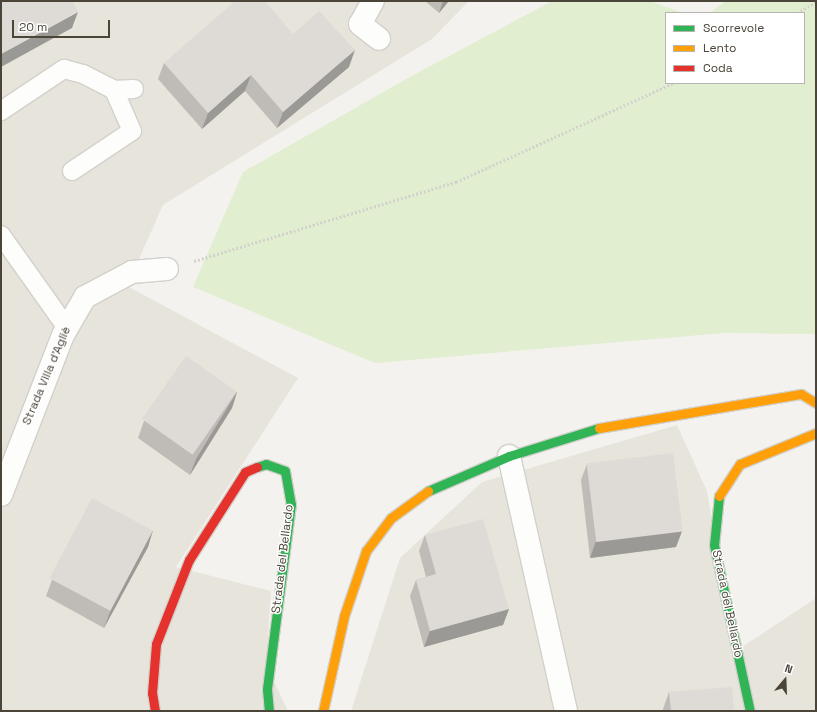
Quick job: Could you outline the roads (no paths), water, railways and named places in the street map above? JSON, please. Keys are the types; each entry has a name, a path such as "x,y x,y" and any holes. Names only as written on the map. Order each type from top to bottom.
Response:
{"street":[{"path":"373,1 360,24 379,39"},
{"name":"Strada Villa d'Agliè","path":"1,495 18,446 67,328 85,297 132,272 166,269"},
{"path":"324,711 344,616 366,551 391,518 429,490 509,456 599,428 811,395"},
{"name":"Strada del Bellardo","path":"750,711 714,545 719,494 740,464 816,433"},
{"path":"509,456 566,711"},
{"name":"Strada del Bellardo","path":"155,711 152,693 156,644 189,560 245,472 266,464 285,471 291,504 267,689 268,711"}],"lane":[{"path":"1,111 64,69 82,74 114,90 134,89"},
{"path":"72,171 132,131 114,90"},
{"path":"1,235 67,328"}]}
